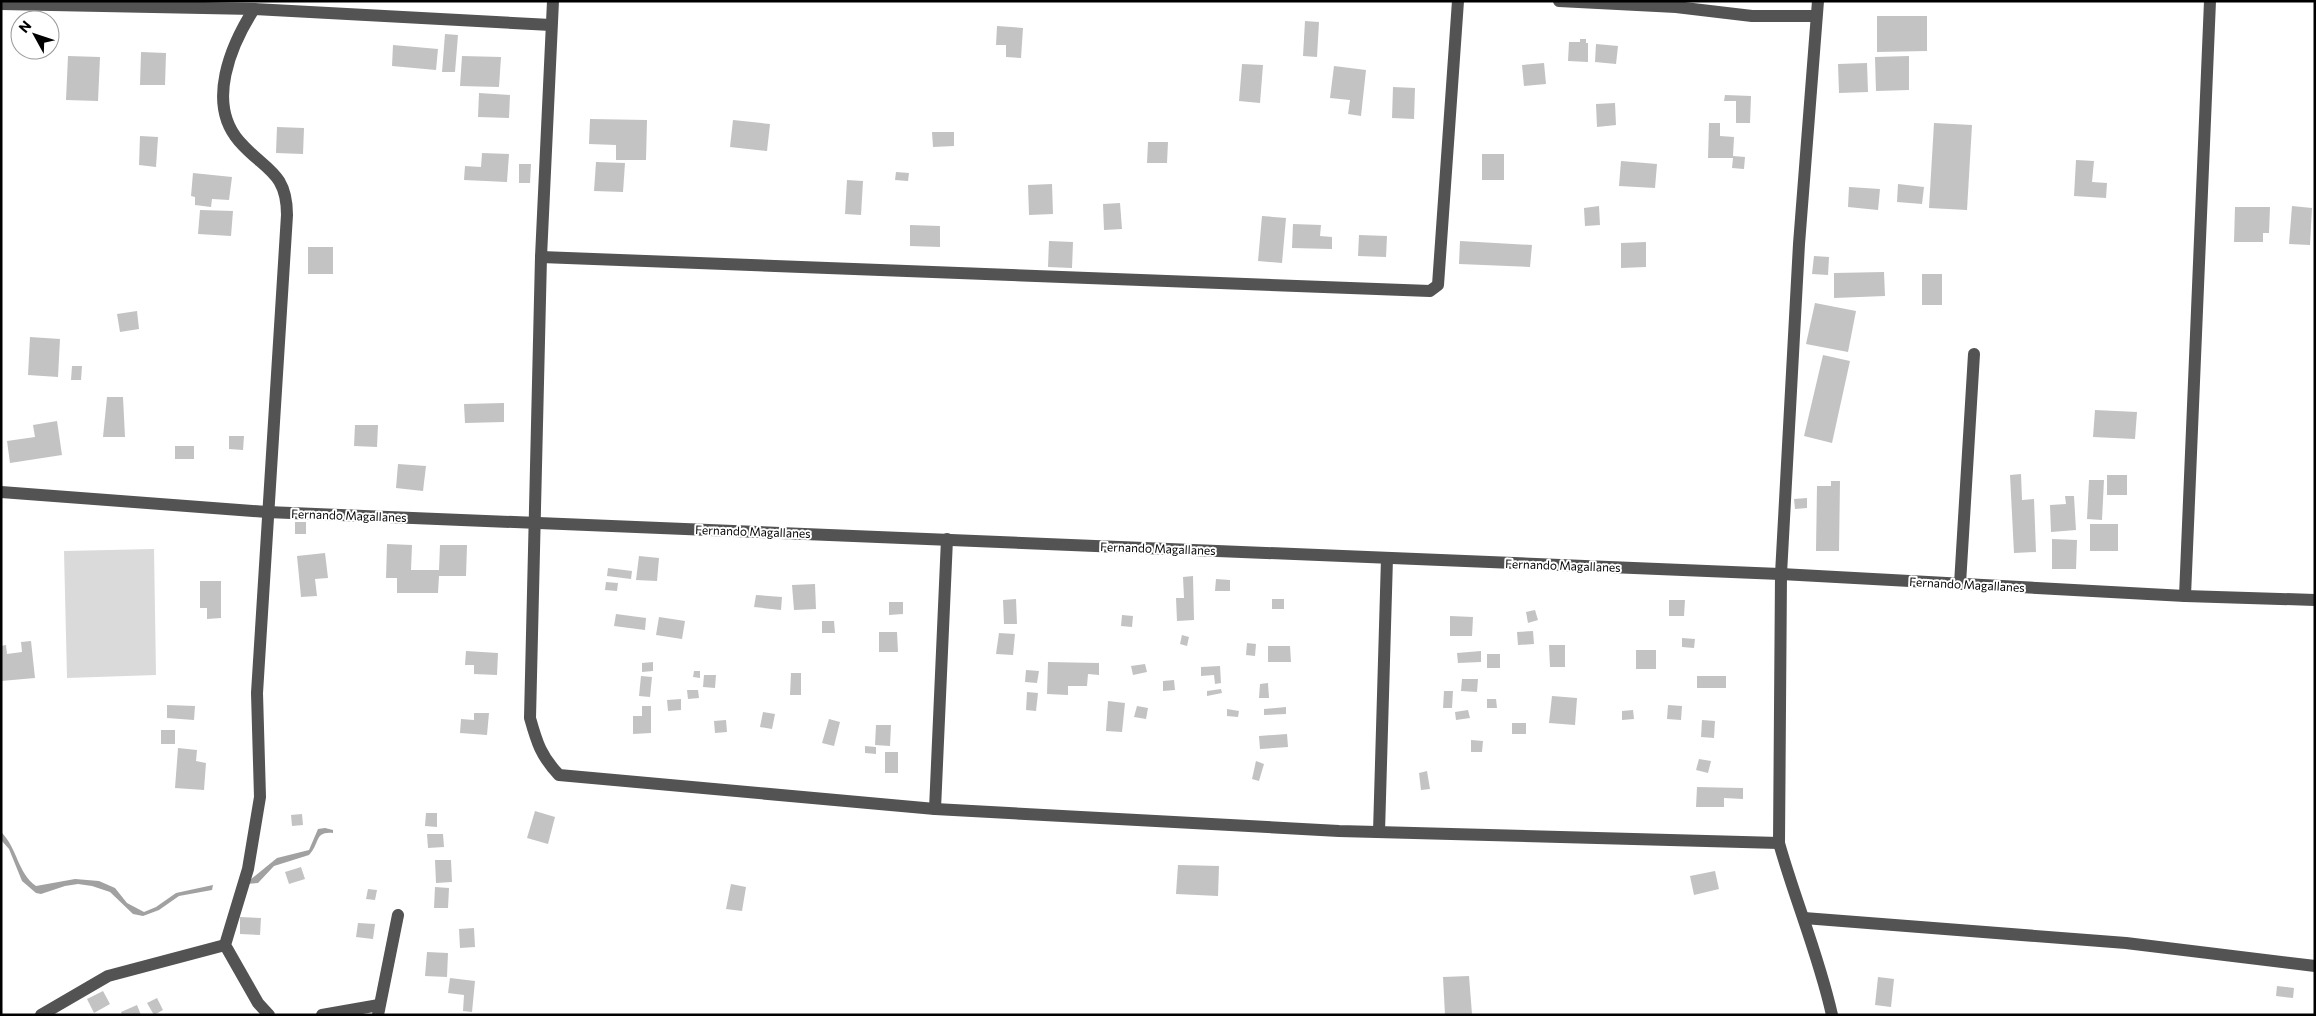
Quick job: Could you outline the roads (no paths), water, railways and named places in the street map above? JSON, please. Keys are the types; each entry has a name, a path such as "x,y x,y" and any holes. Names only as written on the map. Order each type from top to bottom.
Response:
{"street":[{"path":"553,1 550,25 541,257 530,718 538,747 545,761 559,775 935,810 1379,832 1779,842"},
{"path":"541,257 1430,291 1438,285 1458,1"},
{"path":"1560,1 1676,7 1752,16 1815,16"},
{"path":"1818,1 1815,16 1799,244 1781,574 1779,842 1790,881 1804,918 1832,1015"},
{"path":"2185,596 2210,1"},
{"path":"1,4 254,9 550,25"},
{"path":"254,9 236,39 230,59 223,91 226,118 238,140 280,180 287,200 257,693 260,797 248,869 225,945 258,1003 269,1015"},
{"path":"1960,584 1974,354"},
{"name":"Fernando Magallanes","path":"1,492 267,512 1781,574 2185,596 2315,600"},
{"path":"935,810 947,539"},
{"path":"1379,832 1387,558"},
{"path":"322,1015 379,1010 398,915"},
{"path":"1804,918 2126,943 2315,966"},
{"path":"41,1015 108,976 225,945"}]}
